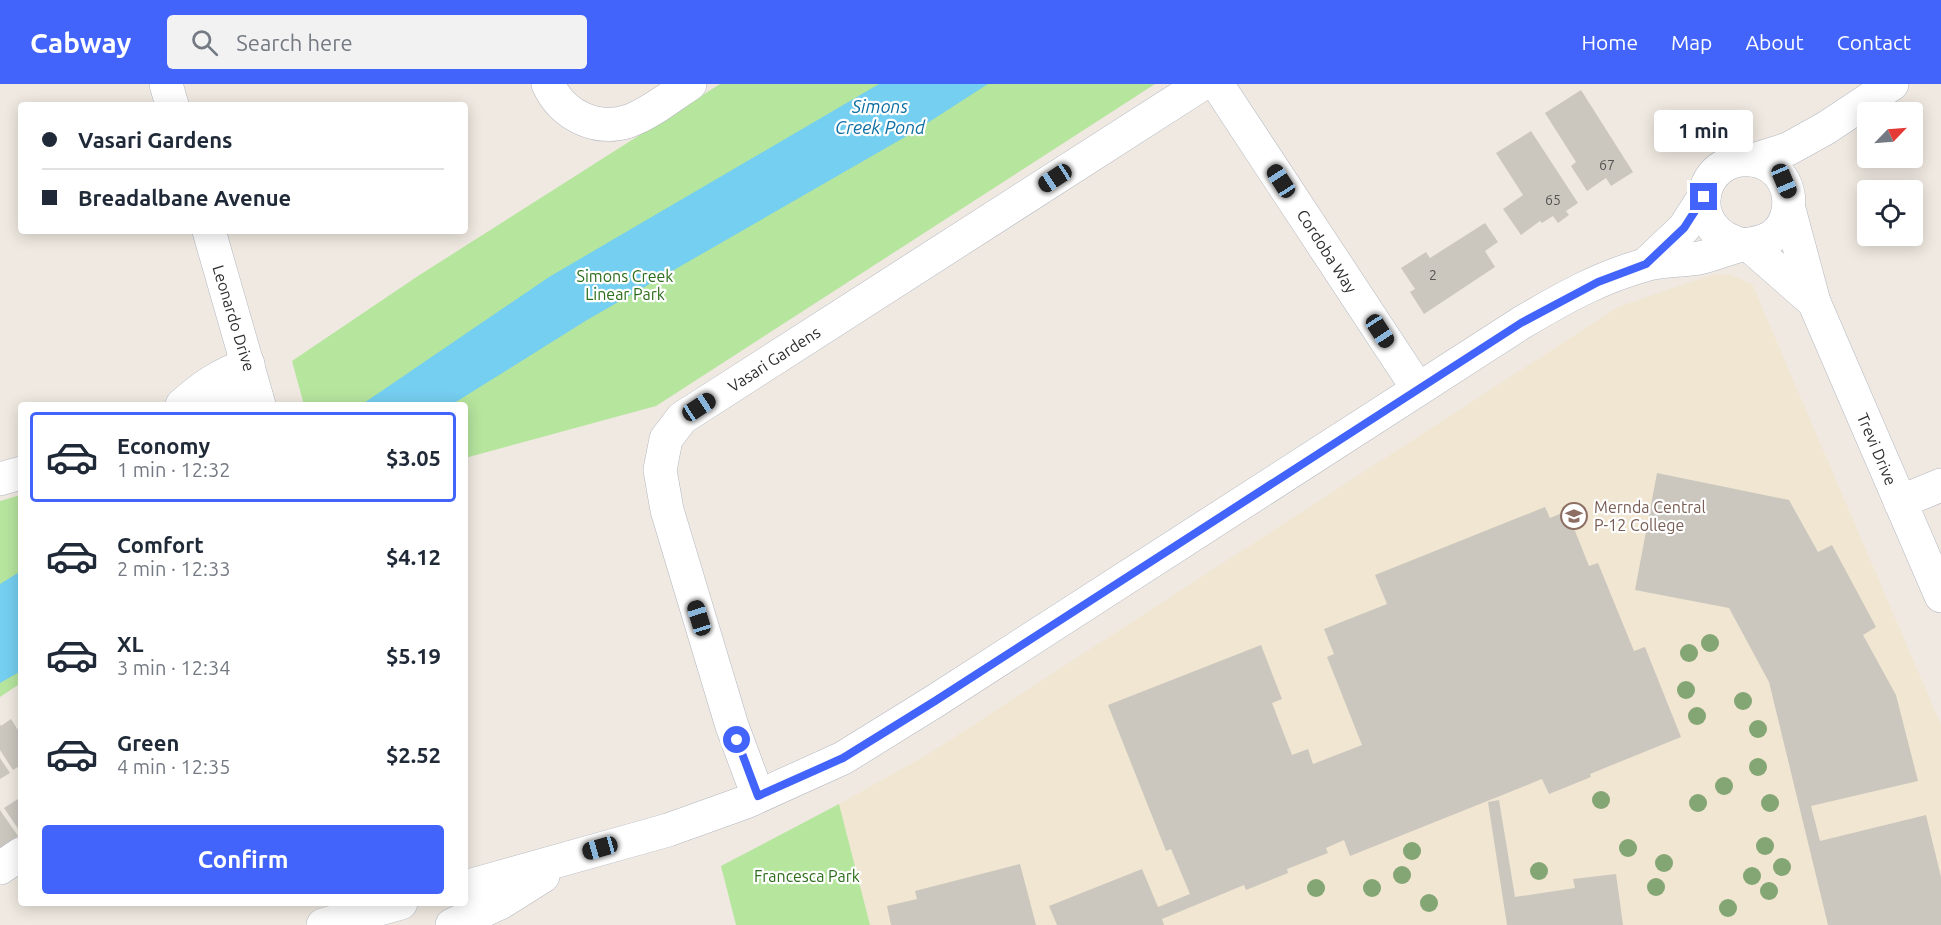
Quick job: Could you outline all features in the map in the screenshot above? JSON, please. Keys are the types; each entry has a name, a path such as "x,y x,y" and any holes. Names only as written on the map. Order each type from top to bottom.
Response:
{"street":[{"path":"166,84 171,102"},
{"path":"548,84 562,106 578,118 615,125 631,120 690,84"},
{"name":"Vasari Gardens","path":"758,796 732,726 667,510 660,470 666,439 682,418 1202,84"},
{"name":"Cordoba Way","path":"1217,84 1418,388"},
{"path":"1646,264 1684,228 1704,197 1715,172 1726,164 1739,160 1753,160 1788,149 1826,128 1892,84"},
{"path":"468,886 668,830 758,796 843,758 1418,388 1558,302 1598,282 1646,264 1700,258 1763,242 1775,234 1784,223 1801,167 1826,128"},
{"path":"1753,160 1776,171 1784,181 1788,192 1789,207"},
{"path":"1704,197 1705,211 1710,224 1718,234 1730,242 1746,245"},
{"name":"Trevi Drive","path":"1789,207 1814,302 1941,596"},
{"name":"Leonardo Drive","path":"209,234 255,388"},
{"name":"Trevi Drive","path":"1746,245 1814,302"},
{"path":"185,402 205,385 220,376 255,388"},
{"path":"222,402 255,388"},
{"path":"0,479 18,474"},
{"path":"1904,511 1941,485"},
{"path":"1904,511 1941,498"},
{"path":"452,925 500,903 578,855"},
{"path":"0,868 18,856"},
{"path":"323,925 391,906"},
{"path":"403,906 409,925"}],"shaded area":[{"name":"Mernda Central P-12 College","path":"1715,274 1731,275 1752,284 1941,725 1941,925 870,925 839,804 927,755 1618,307"}],"green space":[{"name":"Simons Creek Linear Park","path":"720,84 1155,84 656,406 468,457 468,402 303,402 292,361 418,276"},
{"path":"18,496 18,685 0,697 0,501"},
{"name":"Francesca Park","path":"839,804 870,925 736,925 721,866"}],"water":[{"name":"Simons Creek Pond","path":"879,84 988,84 912,133 587,320 456,402 365,402 549,277"},
{"path":"18,573 18,673 0,683 0,584"}],"building":[{"path":"1581,90 1633,172 1611,186 1606,178 1587,191 1571,166 1576,162 1545,113"},
{"path":"1531,131 1578,203 1566,211 1569,215 1558,223 1553,216 1542,223 1540,221 1521,235 1503,209 1523,195 1496,153"},
{"path":"1485,223 1498,242 1485,251 1495,267 1424,314 1410,292 1415,289 1401,268 1426,252 1430,258"},
{"path":"1657,473 1789,500 1818,552 1832,545 1876,627 1863,635 1896,695 1918,781 1811,806 1820,841 1926,815 1941,877 1941,925 1828,925 1769,682 1729,608 1635,590"},
{"path":"1545,507 1550,518 1567,511 1589,566 1598,563 1634,651 1645,647 1681,737 1590,774 1591,777 1549,794 1542,779 1350,856 1344,840 1326,848 1328,853 1287,869 1288,873 1246,890 1244,885 1162,919 1164,925 1057,925 1049,906 1142,869 1158,907 1190,894 1171,849 1166,851 1108,705 1261,645 1282,699 1272,703 1292,755 1308,749 1313,764 1362,745 1327,657 1334,654 1324,629 1387,604 1375,575"},
{"path":"11,719 18,730 18,767 13,770 0,750 0,724 1,726"},
{"path":"0,758 10,773 0,779"},
{"path":"18,799 18,829 4,808"},
{"path":"1499,800 1515,897 1575,888 1573,879 1616,874 1623,925 1507,925 1488,802"},
{"path":"0,810 18,836 0,848"},
{"path":"1020,864 1036,925 891,925 887,906 917,899 915,891"}],"place":[{"name":"Mernda Central P-12 College","path":"1574,516"}],"route":[{"path":"737,740 758,796 843,758 1521,323 1598,282 1646,264 1684,228 1704,197"}]}
